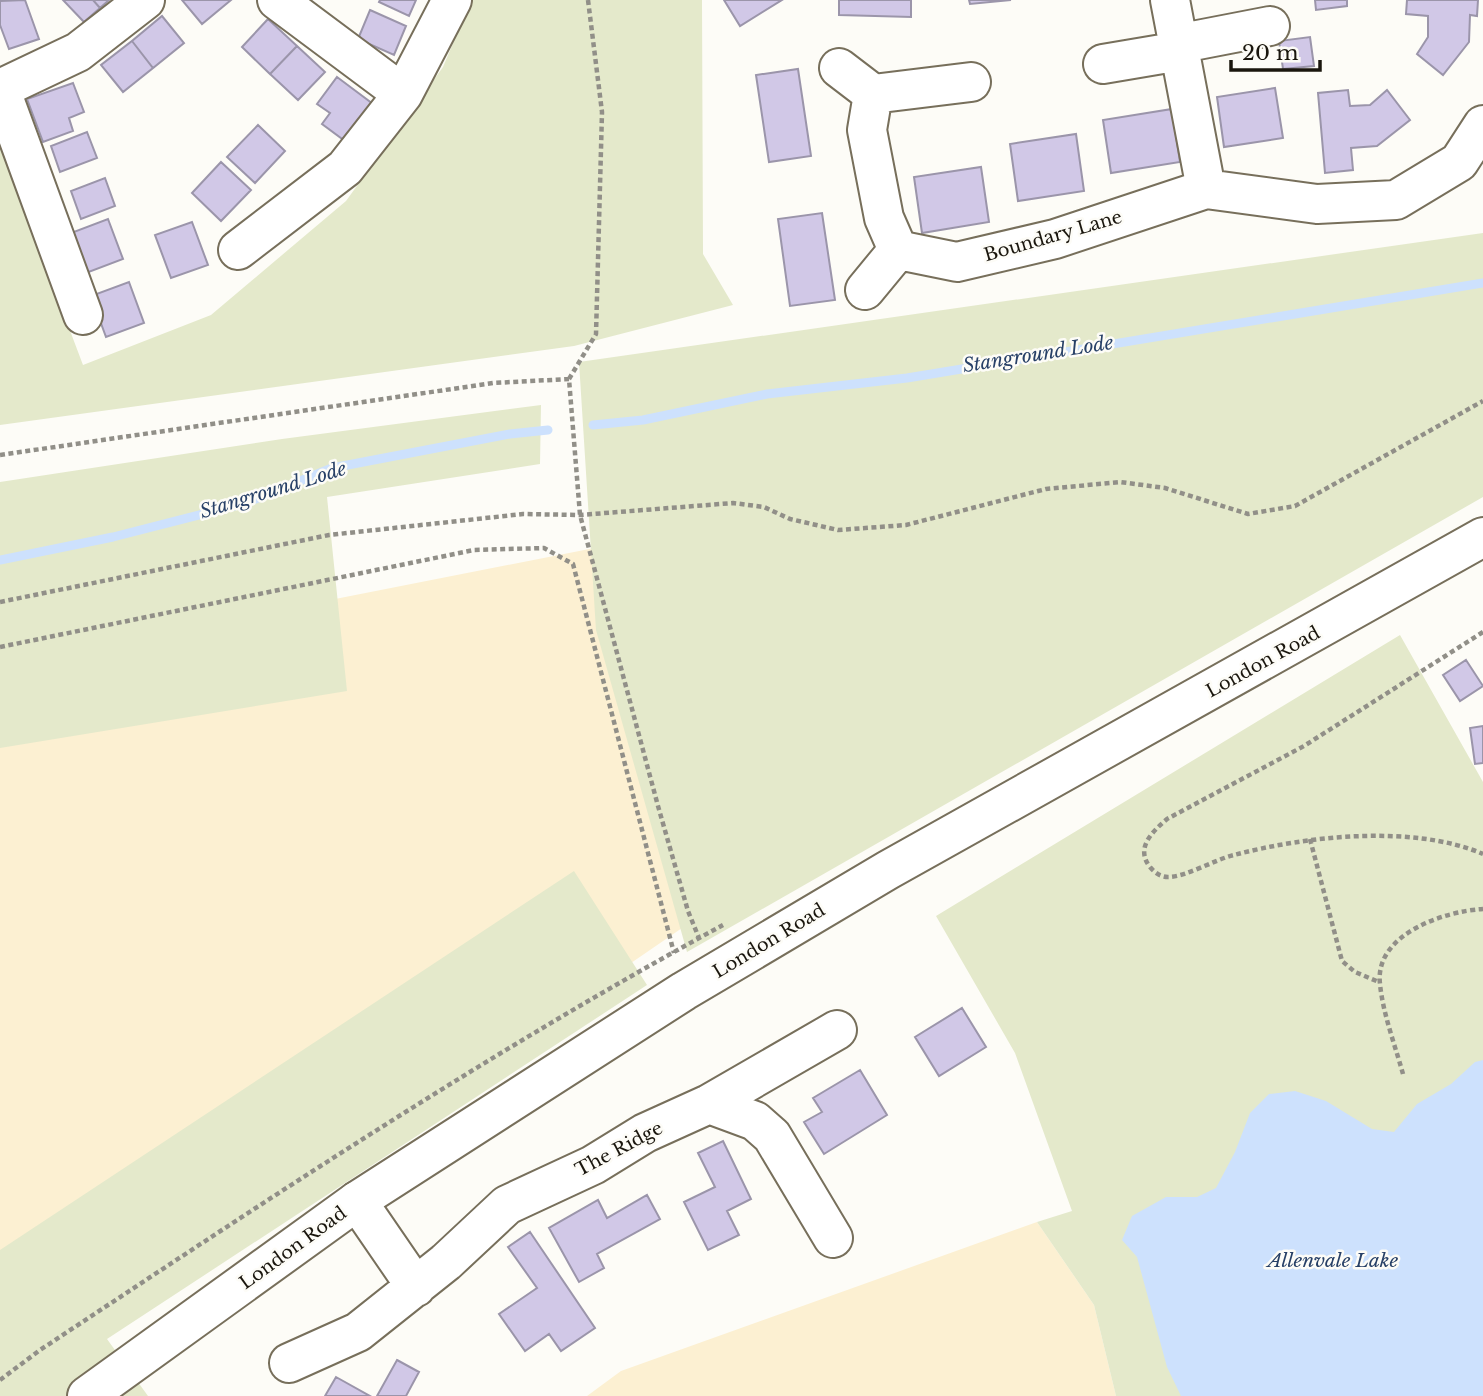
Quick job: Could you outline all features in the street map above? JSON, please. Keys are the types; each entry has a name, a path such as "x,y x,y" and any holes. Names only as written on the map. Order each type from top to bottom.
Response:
{"street":[{"path":"83,315 0,89 78,52 145,0"},
{"path":"277,0 402,94"},
{"path":"238,250 345,168 402,94 452,0"},
{"path":"1170,0 1206,189"},
{"path":"1103,64 1270,26"},
{"path":"839,68 873,94 971,82"},
{"path":"865,290 898,250 884,218 867,130 873,94"},
{"name":"Boundary Lane","path":"898,250 957,262 1055,239 1206,189 1317,204 1396,200 1459,162 1483,125"},
{"name":"London Road","path":"87,1396 357,1201 684,991 888,870 1483,537"},
{"name":"The Ridge","path":"289,1363 358,1332 416,1287 507,1205 593,1165 645,1133 709,1104 836,1030"},
{"path":"709,1104 755,1121 772,1136 833,1238"},
{"path":"357,1201 416,1287"}],"path":[{"path":"588,0 601,112 596,334 569,379 580,515 658,806 688,911 699,938"},
{"path":"0,455 493,383 569,379"},
{"path":"0,602 330,535 523,514 580,515 733,503 764,507 802,522 838,530 906,525 1046,489 1120,482 1165,488 1248,514 1295,506 1483,401"},
{"path":"0,647 474,550 544,548 573,564 684,991"},
{"path":"1483,632 1304,746 1167,819 1150,835 1144,846 1146,862 1156,874 1169,877 1232,855 1310,839 1416,838 1483,854"},
{"path":"1310,839 1342,961 1355,972 1379,982"},
{"path":"1403,1074 1379,982 1384,957 1406,934 1431,919 1462,910 1483,909"}],"shaded area":[{"path":"691,529 787,856 0,1396 0,665"},
{"path":"1037,1222 1094,1305 1116,1396 587,1396 621,1371"}],"green space":[{"path":"471,0 702,0 703,254 733,305 574,346 0,425 0,145 83,365 211,315 346,201 443,67"},
{"path":"1483,233 1483,497 687,952 596,630 579,362"},
{"path":"541,405 540,464 327,497 347,691 0,748 0,482 282,439"},
{"path":"1400,635 1483,782 1483,1396 1116,1396 1094,1305 1037,1222 1072,1211 1015,1053 936,916"},
{"path":"574,871 647,985 107,1339 148,1396 0,1396 0,1250"}],"water":[{"name":"Allenvale Lake","path":"1483,1060 1483,1396 1181,1396 1167,1367 1137,1257 1122,1240 1132,1216 1166,1197 1197,1197 1216,1188 1235,1152 1250,1113 1269,1094 1295,1091 1326,1101 1372,1129 1394,1132 1417,1104 1451,1084 1475,1062"}],"building":[{"path":"25,0 39,39 9,49 0,25 0,1"},
{"path":"63,0 93,0 100,8 84,22"},
{"path":"93,0 109,0 100,8"},
{"path":"182,0 231,0 202,24"},
{"path":"416,0 409,16 379,2"},
{"path":"724,0 782,0 740,26"},
{"path":"839,0 911,0 911,17 839,15"},
{"path":"969,0 1011,0 970,4"},
{"path":"1315,0 1347,0 1347,6 1316,10"},
{"path":"1407,0 1478,0 1477,16 1470,15 1469,42 1443,75 1417,54 1428,37 1428,16 1406,14"},
{"path":"370,10 406,26 394,55 358,39"},
{"path":"162,16 184,43 153,68 132,41"},
{"path":"268,19 297,46 270,74 242,47"},
{"path":"1310,37 1314,66 1283,69 1279,41"},
{"path":"132,41 153,68 123,92 101,65"},
{"path":"297,46 325,72 298,100 270,74"},
{"path":"798,69 811,156 769,162 756,75"},
{"path":"337,77 373,104 345,141 322,124 330,113 317,104"},
{"path":"73,83 84,112 69,118 73,131 43,142 27,99"},
{"path":"1275,88 1283,138 1224,147 1217,97"},
{"path":"1348,90 1350,106 1370,105 1387,90 1410,120 1377,146 1351,148 1353,170 1325,173 1318,93"},
{"path":"1172,109 1180,162 1111,173 1103,120"},
{"path":"258,125 285,151 255,183 227,157"},
{"path":"87,132 97,158 60,172 51,146"},
{"path":"1076,134 1084,191 1018,201 1010,144"},
{"path":"221,162 251,190 221,221 192,193"},
{"path":"981,167 989,222 922,233 914,177"},
{"path":"105,178 115,206 81,219 71,191"},
{"path":"822,213 835,300 790,306 778,219"},
{"path":"108,219 123,259 86,273 71,233"},
{"path":"192,222 208,265 171,278 155,235"},
{"path":"129,282 144,323 106,337 91,296"},
{"path":"1466,660 1483,686 1460,701 1443,675"},
{"path":"1483,726 1483,763 1475,764 1470,728"},
{"path":"962,1008 986,1047 939,1076 915,1037"},
{"path":"860,1070 887,1115 824,1154 804,1122 822,1112 813,1098"},
{"path":"723,1141 751,1199 727,1211 739,1235 708,1250 684,1202 715,1187 698,1153"},
{"path":"647,1195 660,1219 597,1254 604,1268 579,1282 549,1228 598,1200 607,1218"},
{"path":"530,1232 595,1328 561,1351 549,1334 525,1351 499,1314 537,1288 508,1247"},
{"path":"397,1360 419,1372 406,1396 377,1396"},
{"path":"336,1377 370,1396 325,1396"}],"waterway":[{"name":"Stanground Lode","path":"593,425 643,420 767,394 907,378 1483,283"},
{"name":"Stanground Lode","path":"0,560 113,537 246,503 332,468 510,434 548,430"}]}
